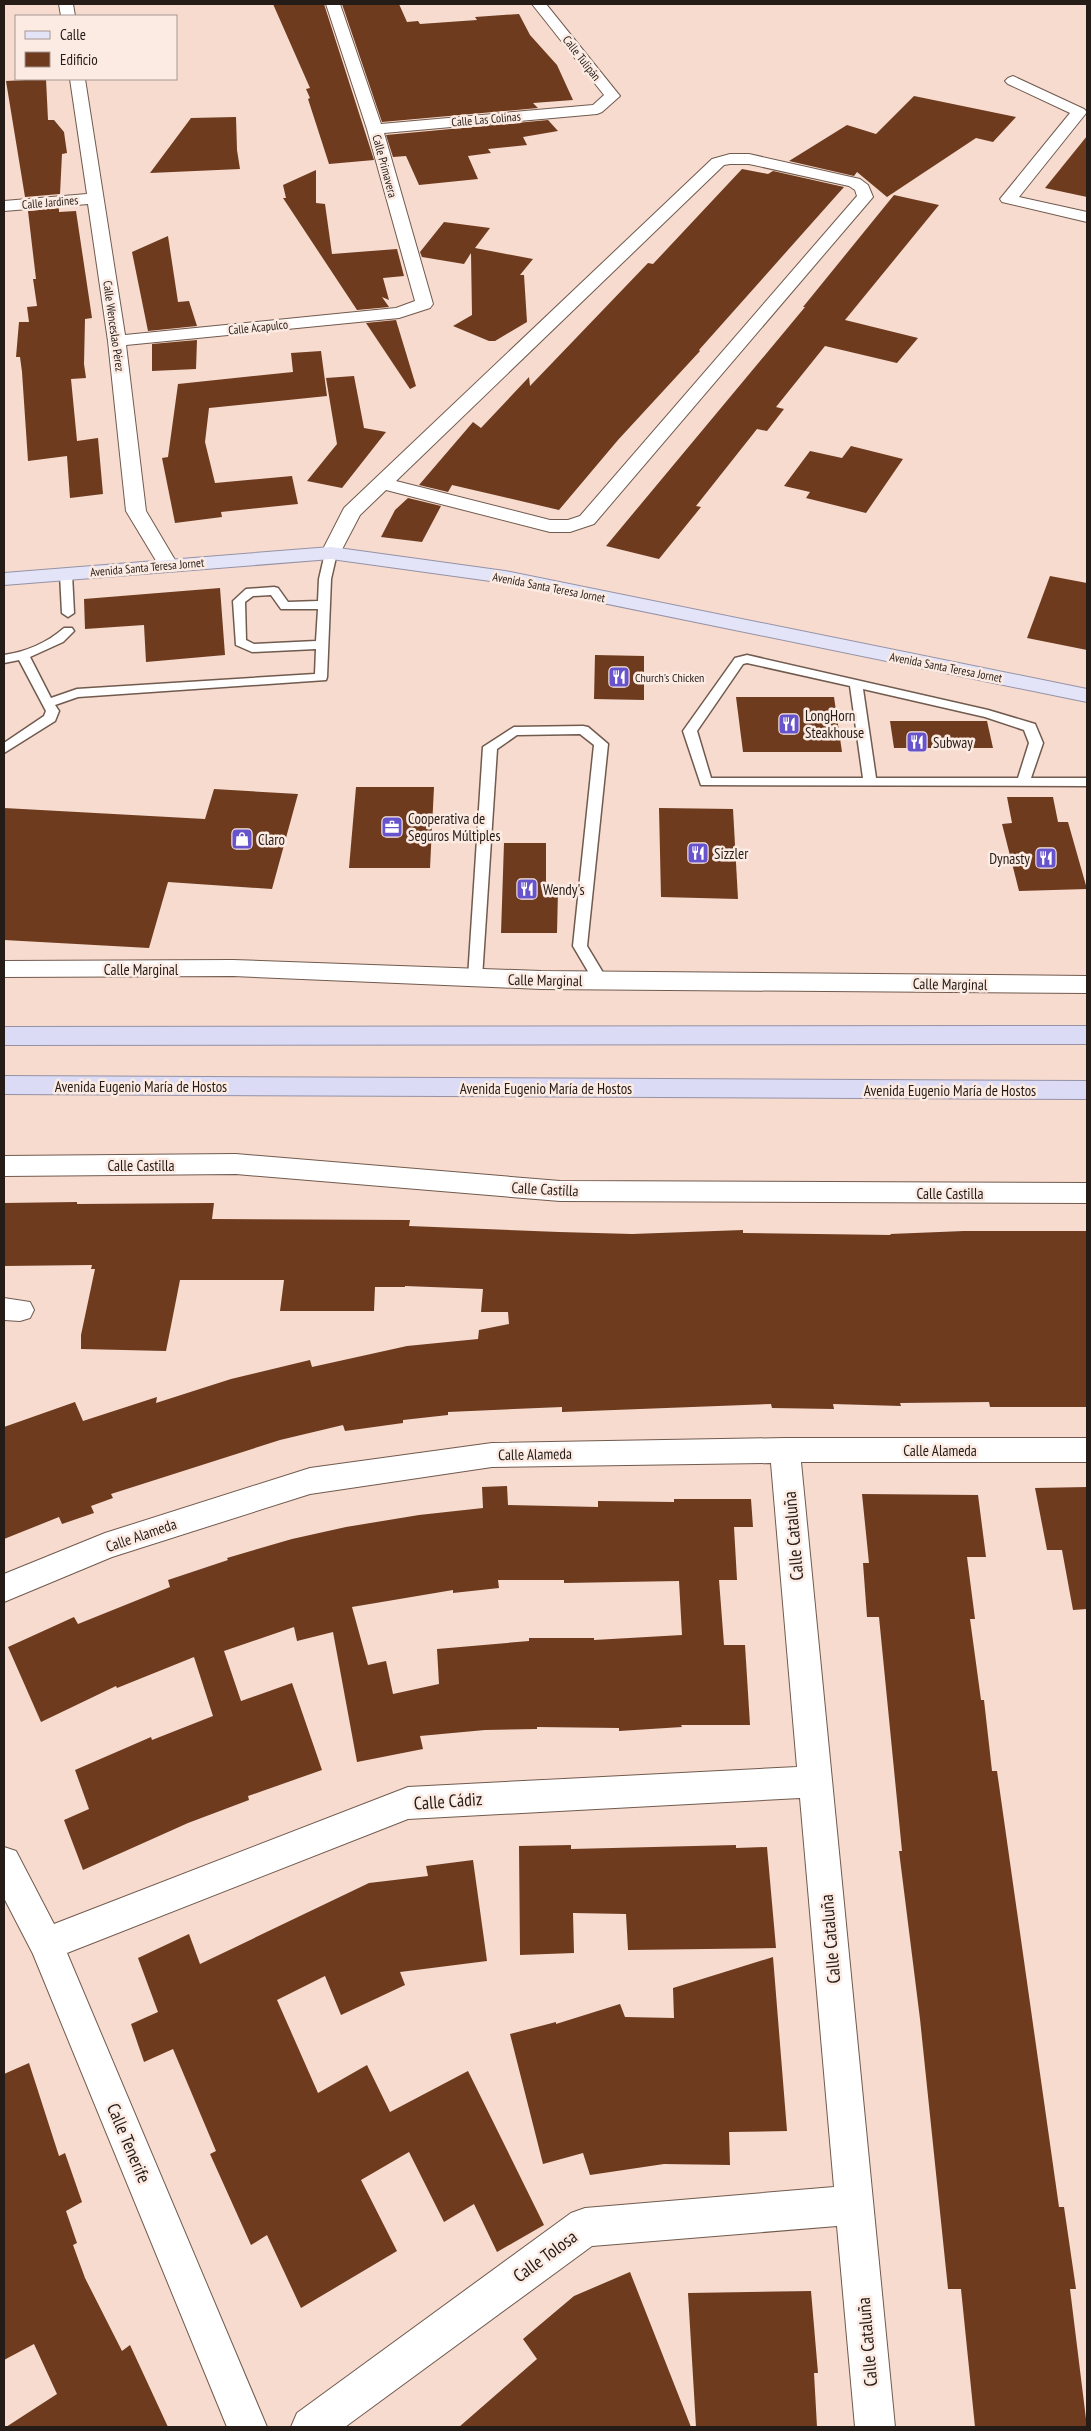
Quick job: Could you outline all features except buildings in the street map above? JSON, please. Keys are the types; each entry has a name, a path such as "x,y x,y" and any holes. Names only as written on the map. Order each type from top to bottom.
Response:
{"highway":[{"path":"4,1036 1087,1035"},
{"name":"Avenida Eugenio María de Hostos","path":"4,1086 1087,1090"}],"main road":[{"name":"Avenida Santa Teresa Jornet","path":"4,579 331,553 505,577 1087,696"}],"street":[{"name":"Calle Primavera","path":"333,4 375,129 424,304 399,313"},
{"name":"Calle Tulipán","path":"539,4 612,96 597,109"},
{"name":"Calle Wenceslao Pérez","path":"78,80 117,341 136,511 168,565"},
{"path":"1013,80 1079,112 1008,199 1087,218"},
{"name":"Calle Las Colinas","path":"375,129 597,109"},
{"path":"331,553 351,512 718,162 730,159 749,159 854,182 862,188 864,197 587,520 570,526 550,526 382,483"},
{"name":"Calle Jardines","path":"4,206 96,198"},
{"name":"Calle Acapulco","path":"117,341 399,313"},
{"name":"Calle Marginal","path":"4,969 233,968 601,981 1087,985"},
{"name":"Calle Castilla","path":"4,1166 236,1164 560,1191 1087,1193"},
{"name":"Calle Alameda","path":"4,1588 105,1546 310,1481 492,1455 785,1450 1087,1450"},
{"name":"Calle Cataluña","path":"785,1450 875,2427"},
{"name":"Calle Cádiz","path":"46,1944 408,1803 816,1782"},
{"name":"Calle Tenerife","path":"4,1863 46,1944 247,2427"},
{"name":"Calle Tolosa","path":"311,2427 585,2227 854,2205"}],"lane":[{"path":"47,703 77,693 321,677 325,579 331,553"},
{"path":"66,574 68,613"},
{"path":"322,645 252,648 240,642 239,601 250,592 274,591 285,606 324,605"},
{"path":"4,659 23,656 59,639 68,630"},
{"path":"4,748 50,718 53,712 23,656"},
{"path":"1023,782 1036,743 1030,727 988,714 747,659 739,661 690,731 706,782 870,782 1023,782 1087,782"},
{"path":"856,684 870,782"},
{"path":"475,978 490,747 514,731 583,730 601,744 580,946 601,981"}],"place":[{"name":"Church's Chicken","path":"619,677"},
{"name":"LongHorn Steakhouse","path":"789,724"},
{"name":"Subway","path":"917,742"},
{"name":"Cooperativa de Seguros Múltiples","path":"392,827"},
{"name":"Claro","path":"242,839"},
{"name":"Sizzler","path":"698,853"},
{"name":"Dynasty","path":"1046,858"},
{"name":"Wendy's","path":"527,889"}]}
